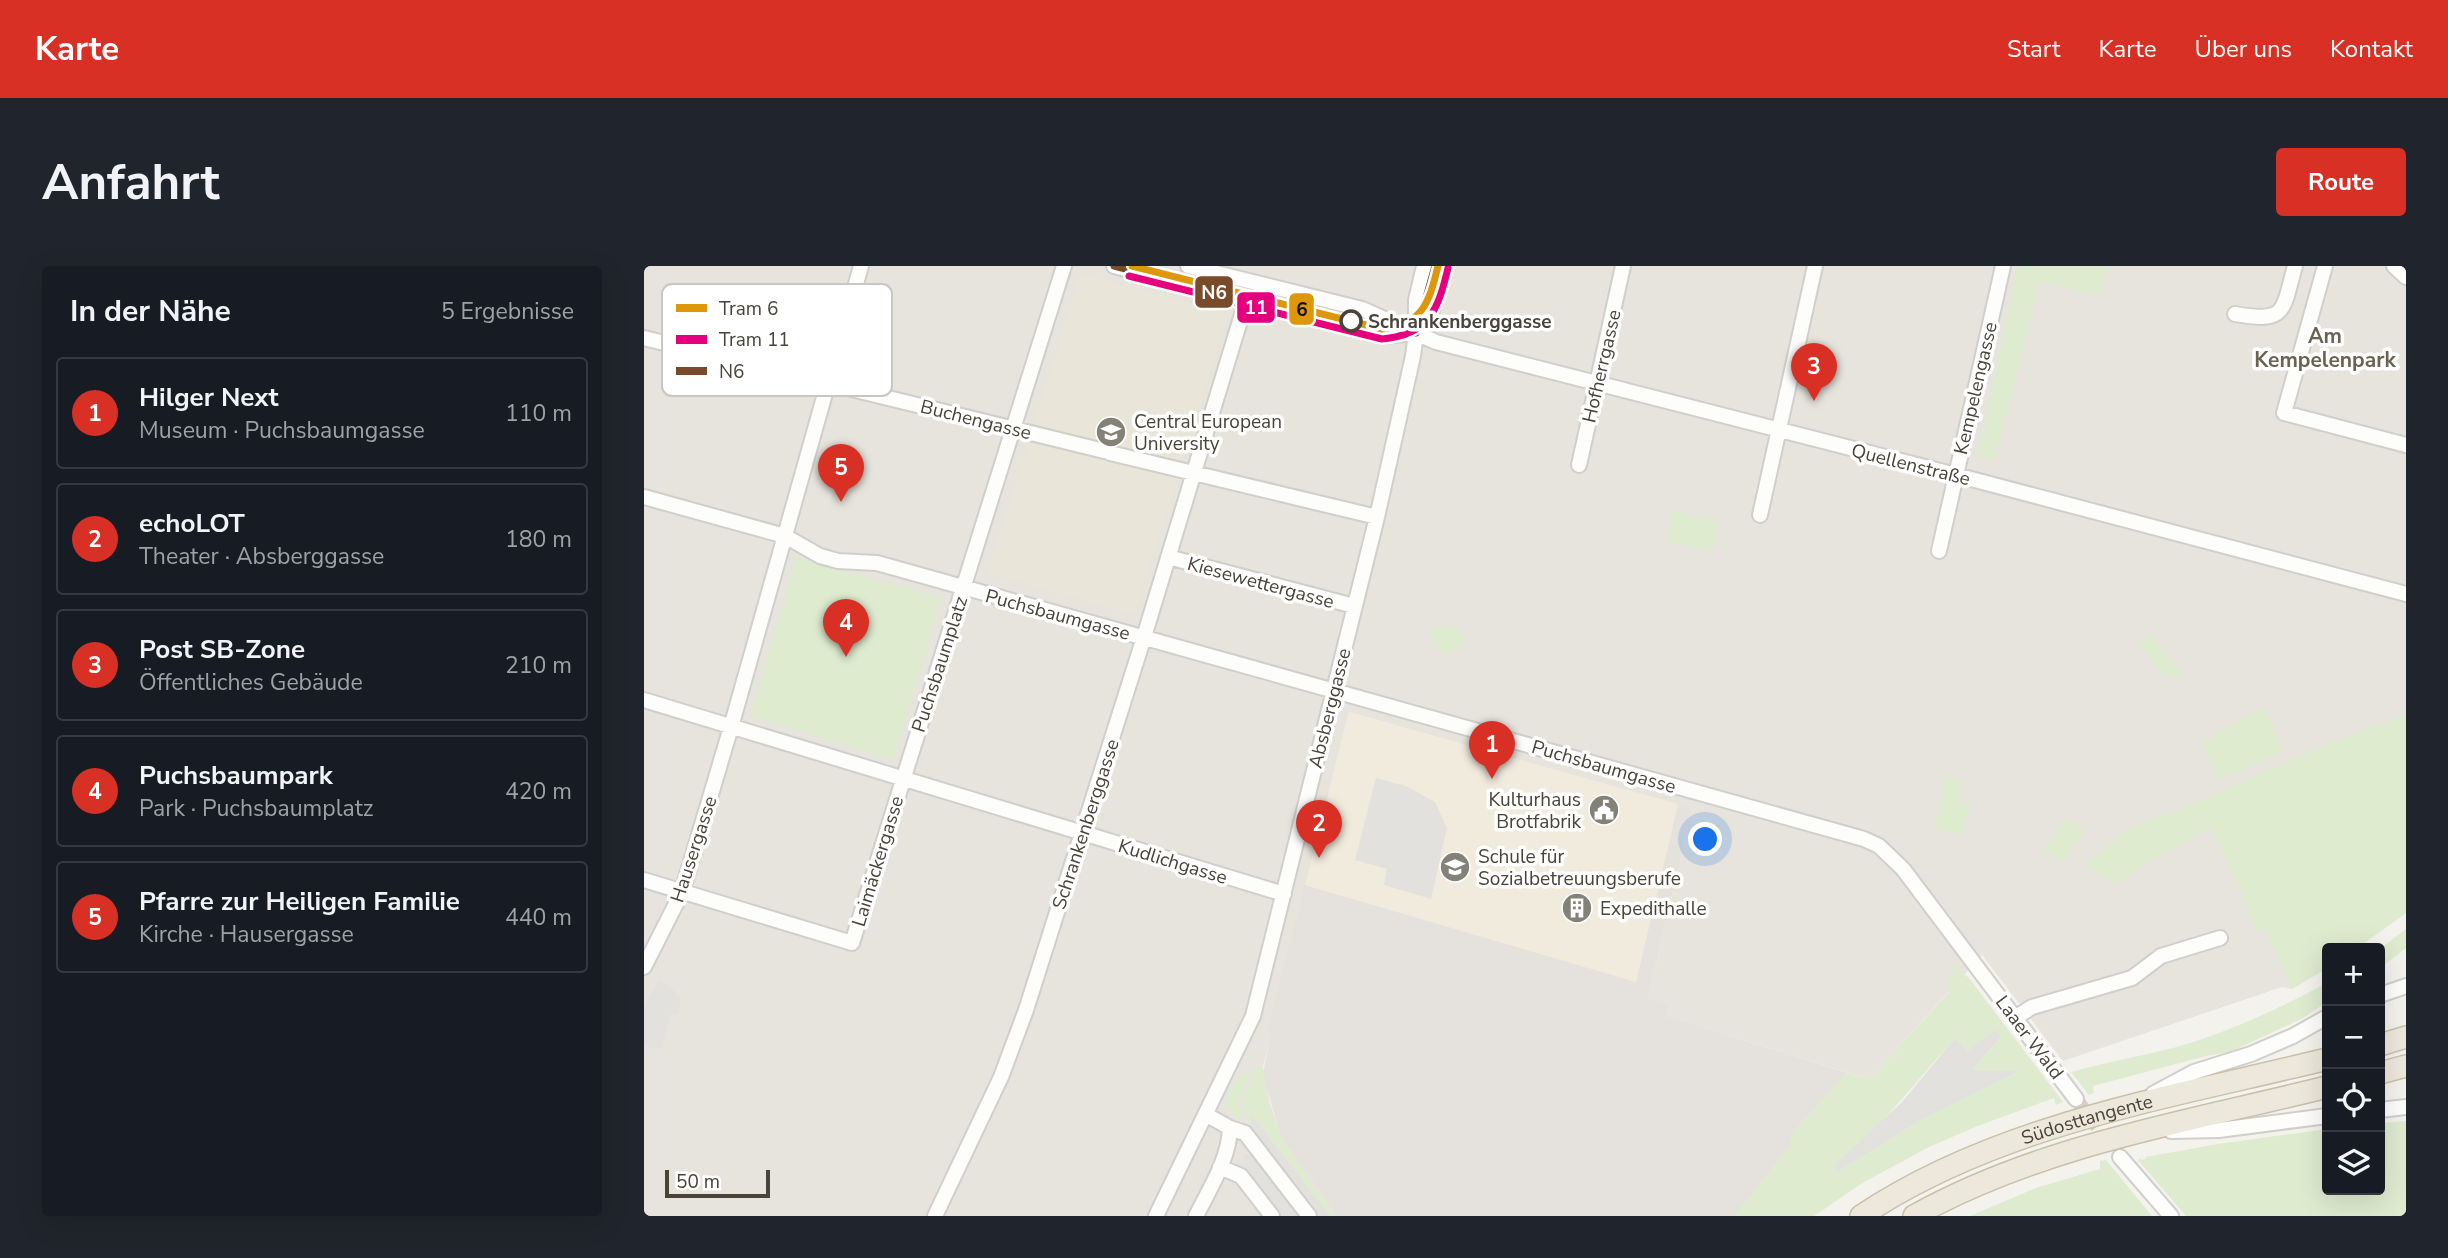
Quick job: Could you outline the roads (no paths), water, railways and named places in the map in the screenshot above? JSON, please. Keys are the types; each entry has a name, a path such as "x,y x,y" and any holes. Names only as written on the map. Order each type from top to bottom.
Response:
{"highway":[{"path":"2385,1043 2406,1037"},
{"name":"Südosttangente","path":"1861,1216 1912,1185 1986,1152 2051,1129 2130,1106 2322,1060"},
{"path":"2385,1072 2406,1066"},
{"name":"Südosttangente","path":"1914,1216 1964,1191 2031,1163 2138,1132 2322,1088"}],"street":[{"path":"856,284 861,266"},
{"path":"965,588 1064,266"},
{"name":"Quellenstraße","path":"1114,266 1384,336 1416,333"},
{"name":"Quellenstraße","path":"1188,266 1362,309 1436,342 2406,594"},
{"name":"Absberggasse","path":"1156,1216 1253,1016 1377,517 1413,356 1416,300 1424,266"},
{"name":"Absberggasse","path":"1416,333 1434,266"},
{"name":"Absberggasse","path":"1416,333 1431,314 1443,266"},
{"name":"Hofherrgasse","path":"1579,465 1623,266"},
{"path":"1760,515 1815,266"},
{"name":"Kempelengasse","path":"1939,551 2003,266"},
{"path":"2235,314 2273,317 2284,305 2295,266"},
{"path":"2325,266 2284,413 2406,445"},
{"path":"2394,266 2406,277"},
{"name":"Schrankenberggasse","path":"935,1216 1012,1050 1144,637 1246,301"},
{"name":"Buchengasse","path":"644,338 662,342"},
{"path":"731,727 826,396"},
{"name":"Buchengasse","path":"885,396 1377,517"},
{"path":"644,497 785,536"},
{"name":"Puchsbaumplatz","path":"785,536 820,556 838,561 877,564 965,588 902,778"},
{"name":"Kiesewettergasse","path":"1168,557 1354,606"},
{"name":"Puchsbaumgasse","path":"965,588 1334,692 1392,705 1864,839 1892,856 1984,976"},
{"path":"644,700 902,778"},
{"name":"Hausergasse","path":"644,967 682,892 731,727"},
{"name":"Kudlichgasse","path":"902,778 1284,894"},
{"name":"Laimäckergasse","path":"682,892 852,943 902,778"},
{"path":"644,880 682,892"},
{"path":"2015,1018 2032,1007 2132,978 2161,956 2220,937"},
{"name":"Laaer Wald","path":"1984,976 2076,1099"},
{"path":"2385,993 2406,986"},
{"path":"2130,1106 2194,1072 2251,1054 2322,1020"},
{"path":"2385,1109 2406,1107"},
{"path":"1207,1115 1245,1133 1309,1216"},
{"path":"2138,1132 2219,1130 2322,1117"},
{"path":"1196,1216 1227,1152 1230,1128"},
{"path":"2120,1157 2171,1216"},
{"path":"1220,1167 1241,1176 1272,1216"}],"tunnel":[{"path":"2076,1099 2111,1145"}],"tram line":[{"name":"6","path":"1132,266 1382,329 1407,322 1422,310 1438,266"},
{"name":"11","path":"1129,276 1382,339 1411,332 1429,318 1440,296 1448,268"}],"place":[{"name":"Schrankenberggasse","path":"1351,321"},
{"name":"Post SB-Zone","path":"1814,401"},
{"name":"Central European University","path":"1111,432"},
{"name":"Pfarre zur Heiligen Familie","path":"841,502"},
{"name":"Puchsbaumpark","path":"846,657"},
{"name":"Hilger Next","path":"1492,779"},
{"name":"Kulturhaus Brotfabrik","path":"1604,810"},
{"name":"echoLOT","path":"1319,858"},
{"name":"Schule für Sozialbetreuungsberufe","path":"1455,867"},
{"name":"Expedithalle","path":"1577,908"}],"district":[{"name":"Am Kempelenpark","path":"2325,348"}]}
